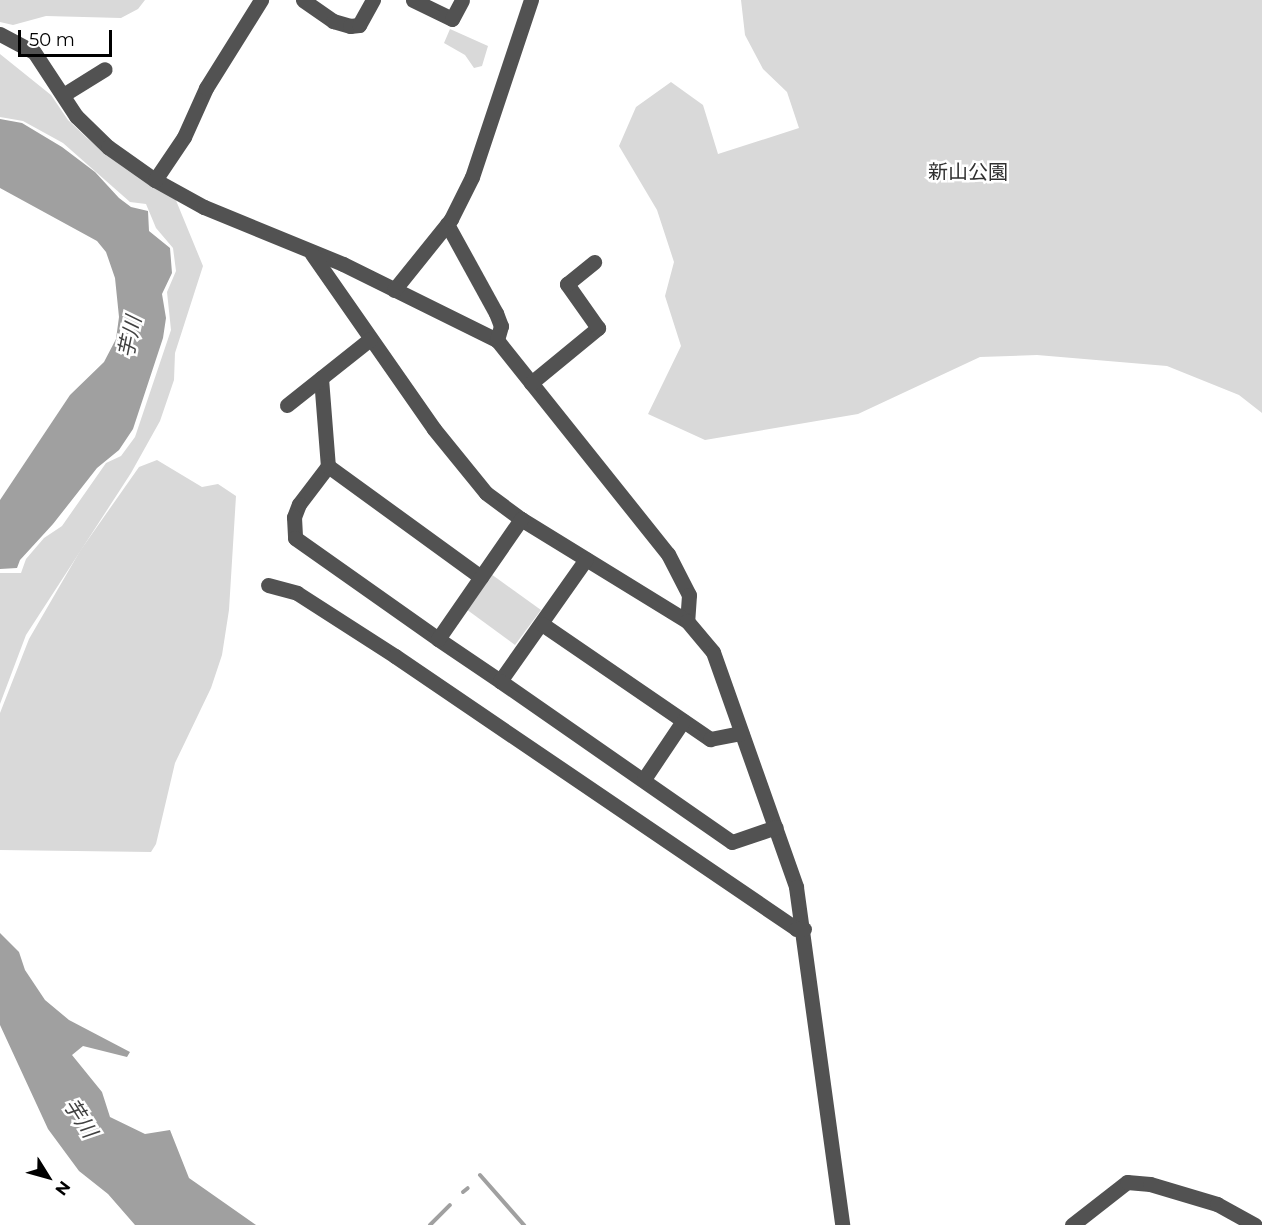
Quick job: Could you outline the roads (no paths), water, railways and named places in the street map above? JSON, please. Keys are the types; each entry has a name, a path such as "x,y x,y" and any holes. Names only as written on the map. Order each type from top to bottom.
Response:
{"street":[{"path":"155,180 184,137 206,88 261,0"},
{"path":"303,0 333,21 350,26 359,24 373,0"},
{"path":"413,0 452,19 462,0"},
{"path":"394,290 447,224 472,177 531,0"},
{"path":"0,34 34,52 76,116 108,147 155,180 204,207 312,254 343,264 497,340 641,516 668,554 689,595 687,621"},
{"path":"63,95 105,69"},
{"path":"447,224 496,313 501,326 497,340"},
{"path":"312,254 370,339 468,473 521,519 687,621 713,652 796,886 804,929 816,1050 842,1225"},
{"path":"531,383 598,328 567,284 594,262"},
{"path":"287,405 370,339"},
{"path":"321,378 328,466 300,504 294,517 295,538 438,639 645,779 732,842 776,827"},
{"path":"328,466 481,577"},
{"path":"438,639 521,519"},
{"path":"500,681 586,559"},
{"path":"268,585 297,594 395,656 796,929 804,929"},
{"path":"542,624 710,739 741,733"},
{"path":"645,779 683,722"},
{"path":"1072,1225 1126,1182 1150,1184 1217,1204 1255,1225"}],"water":[{"name":"芋川","path":"0,119 22,123 62,147 95,172 119,198 131,207 148,211 149,231 170,248 172,273 162,294 166,318 163,338 133,429 119,450 97,468 53,524 20,560 17,568 0,569 0,500 70,395 104,362 116,339 119,317 115,278 106,252 97,241 0,188"},
{"name":"芋川","path":"0,933 19,952 25,970 45,1000 69,1020 130,1052 127,1057 83,1046 72,1055 102,1092 110,1117 145,1134 170,1130 189,1178 256,1225 135,1225 108,1194 79,1171 48,1129 0,1025"}],"waterway":[{"path":"480,1175 524,1225"},
{"path":"463,1192 468,1188"},
{"path":"430,1225 450,1205"}],"park label":[{"name":"新山公園","path":"968,172"}]}
